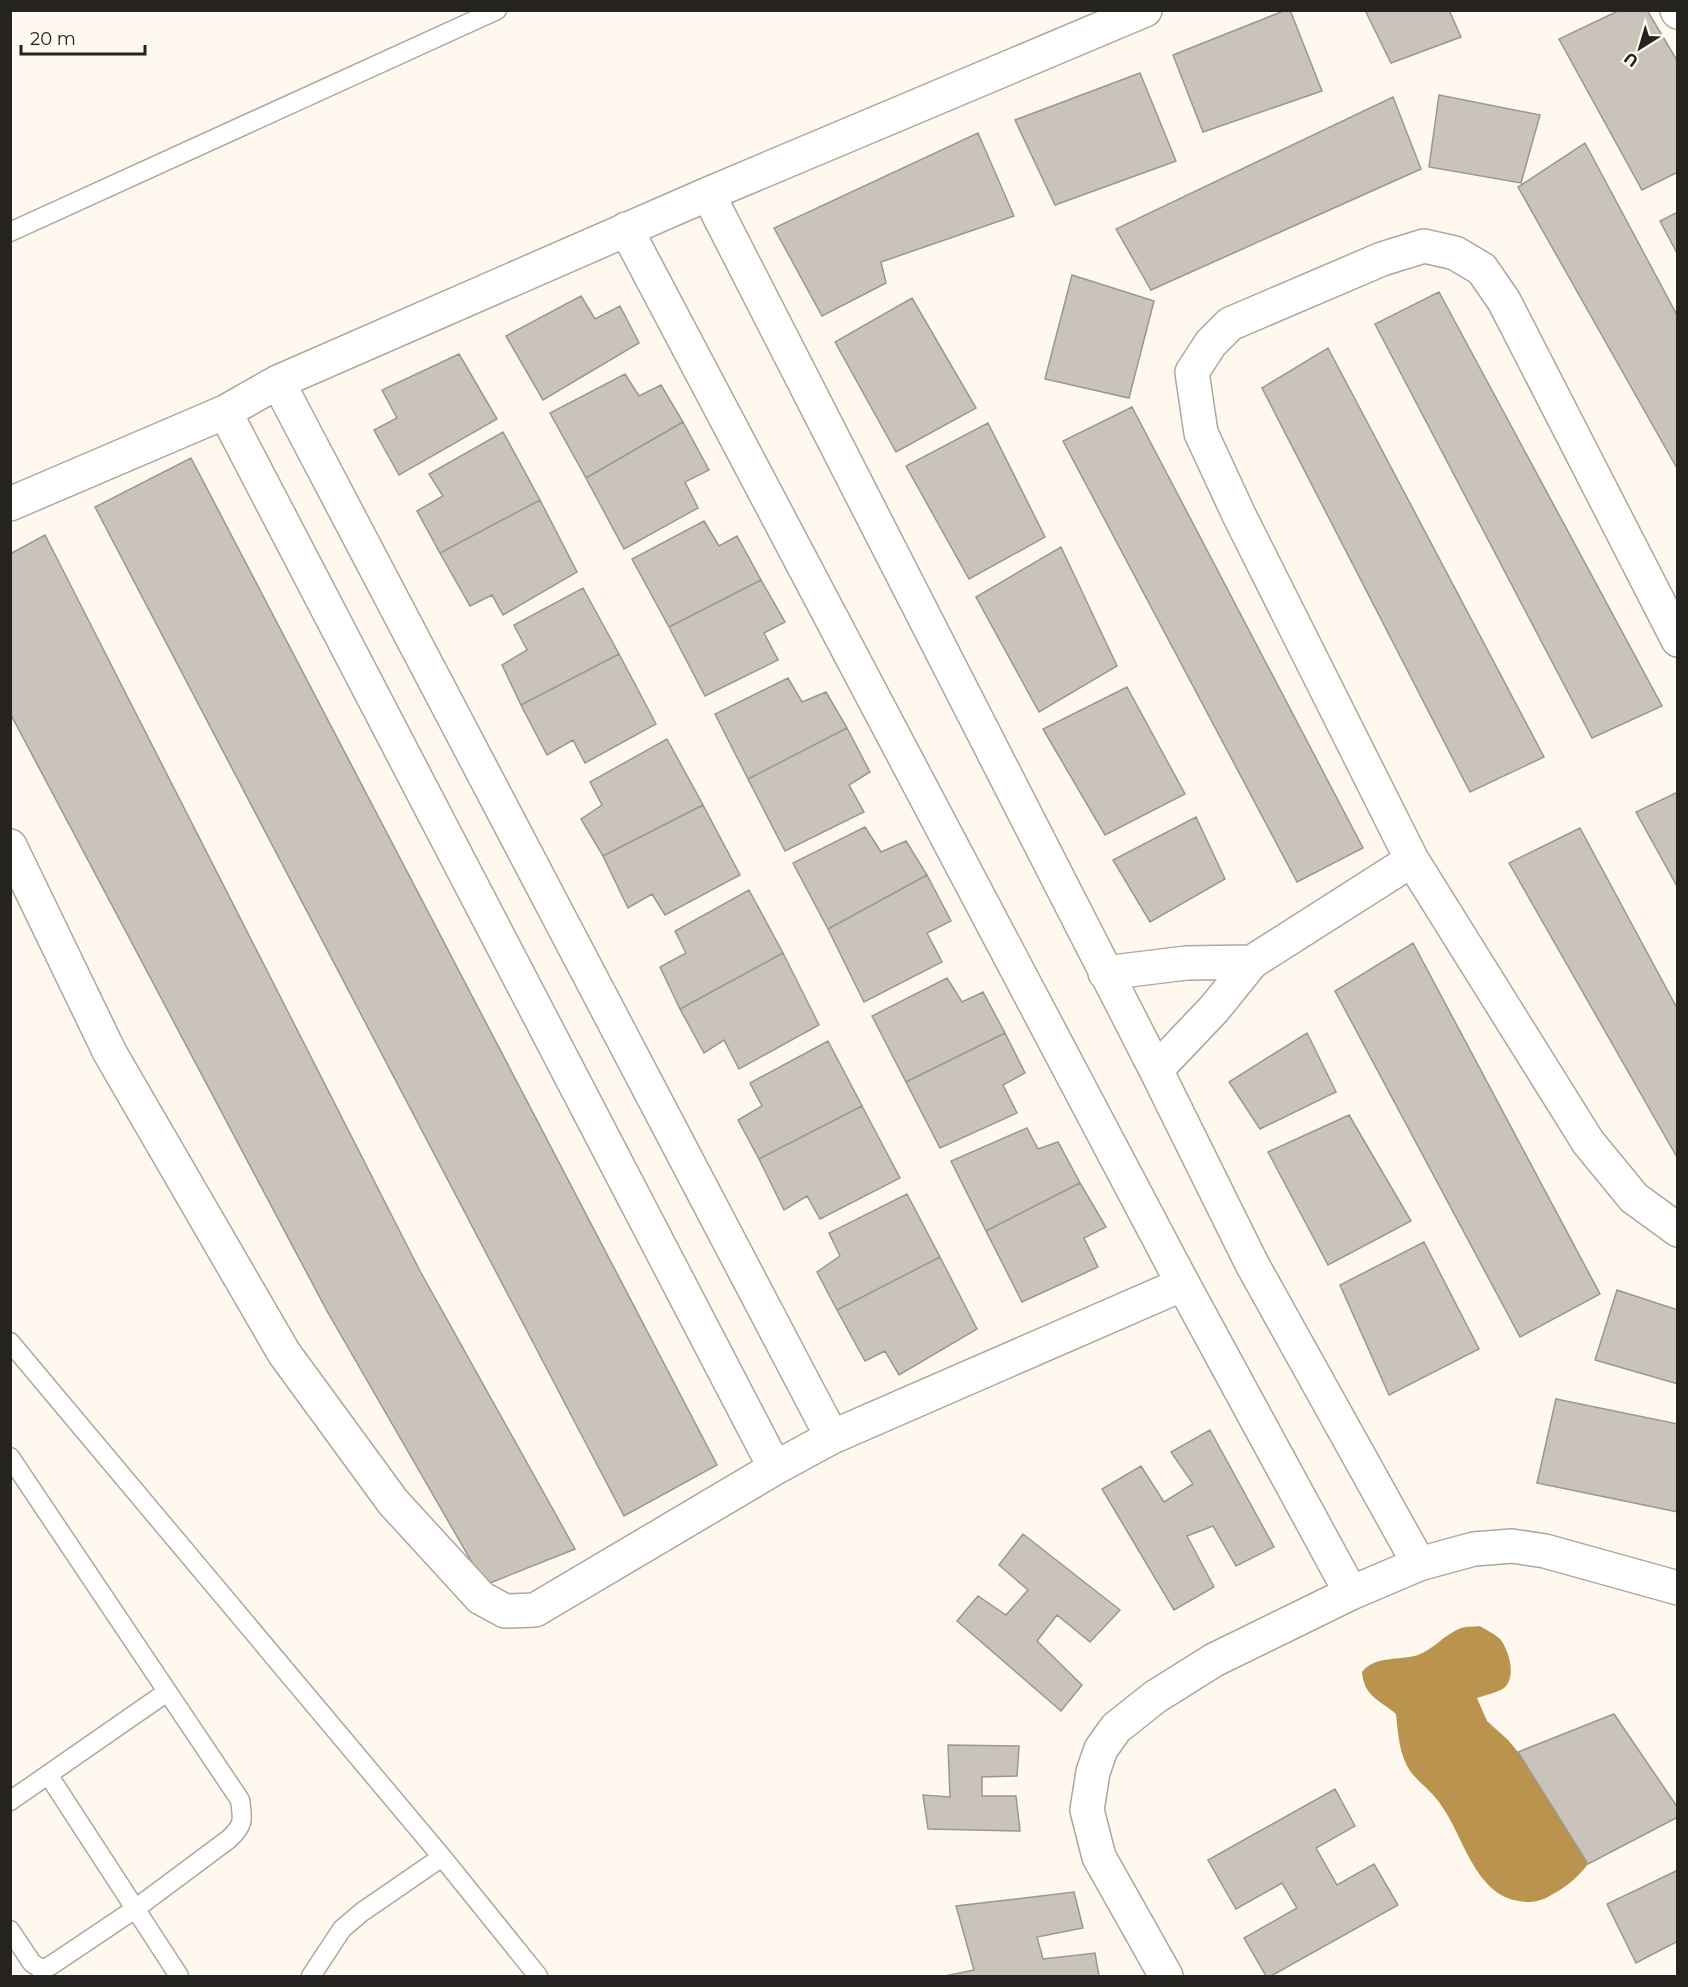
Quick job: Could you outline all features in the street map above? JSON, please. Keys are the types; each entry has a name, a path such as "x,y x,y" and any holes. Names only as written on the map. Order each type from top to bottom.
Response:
{"street":[{"path":"10,504 225,412 278,382 626,229 1145,10"},
{"path":"708,194 1156,1070 1252,1264 1419,1564"},
{"path":"626,229 1183,1284 1351,1593"},
{"path":"1677,640 1504,301 1482,269 1455,252 1424,246 1382,259 1230,324 1211,343 1192,372 1201,433 1239,514 1412,860 1588,1142 1634,1198 1677,1230"},
{"path":"278,382 832,1437"},
{"path":"225,412 775,1468"},
{"path":"10,846 110,1053 284,1353 393,1502 481,1598 505,1611 535,1610 775,1468 832,1437 1183,1284"},
{"path":"1156,1070 1214,1009 1252,962 1412,860"},
{"path":"1105,973 1186,963 1252,962"},
{"path":"1166,1977 1098,1857 1087,1810 1093,1772 1101,1749 1116,1728 1155,1697 1214,1659 1351,1593 1419,1564 1474,1549 1512,1546 1545,1551 1677,1588"}],"lane":[{"path":"10,232 497,10"},
{"path":"10,1342 442,1857 538,1977"},
{"path":"10,1457 240,1800 243,1818 240,1828 229,1839 135,1909 50,1966 41,1969 32,1963 10,1930"},
{"path":"10,1801 167,1692"},
{"path":"49,1776 180,1977"},
{"path":"313,1976 342,1929 362,1912 442,1857"}],"shaded area":[{"path":"1480,1626 1500,1639 1509,1656 1511,1671 1504,1688 1477,1698 1487,1721 1518,1752 1588,1864 1564,1888 1536,1901 1522,1902 1504,1896 1491,1888 1481,1876 1441,1805 1406,1764 1396,1714 1373,1697 1363,1680 1362,1672 1374,1663 1418,1655 1463,1627"}],"building":[{"path":"1290,10 1322,91 1203,132 1173,55"},
{"path":"1365,10 1449,10 1461,37 1391,63"},
{"path":"1620,10 1647,10 1678,62 1678,172 1642,190 1559,39"},
{"path":"1140,73 1176,161 1055,205 1015,120"},
{"path":"1439,95 1540,115 1521,183 1429,167"},
{"path":"1393,97 1421,169 1151,290 1116,229"},
{"path":"978,133 1014,216 881,262 886,283 822,316 774,228"},
{"path":"1585,143 1678,317 1678,470 1518,187"},
{"path":"1678,212 1678,255 1660,221"},
{"path":"1072,275 1154,301 1129,398 1045,379"},
{"path":"1439,292 1662,706 1592,738 1375,324"},
{"path":"581,296 595,319 620,306 639,343 543,400 506,336"},
{"path":"912,298 976,408 896,452 835,342"},
{"path":"1328,348 1544,757 1470,792 1262,388"},
{"path":"459,354 497,419 399,475 374,430 397,418 382,390"},
{"path":"625,374 639,396 661,385 683,422 586,478 550,413"},
{"path":"1132,407 1363,848 1297,882 1063,441"},
{"path":"683,422 709,470 685,482 698,508 624,549 586,478"},
{"path":"988,423 1045,537 969,579 906,466"},
{"path":"503,432 540,500 440,553 417,511 443,496 429,474"},
{"path":"191,458 717,1465 624,1516 95,507"},
{"path":"540,500 577,572 503,615 492,595 470,606 440,553"},
{"path":"704,521 719,546 737,536 761,580 669,627 632,559"},
{"path":"45,535 420,1271 575,1549 485,1585 327,1311 10,713 10,554"},
{"path":"1061,547 1117,666 1039,712 976,597"},
{"path":"761,580 785,622 764,633 778,660 705,696 669,627"},
{"path":"583,588 619,654 521,705 502,665 527,650 514,625"},
{"path":"619,654 656,724 585,763 573,740 547,755 521,705"},
{"path":"788,678 802,702 826,692 847,728 748,779 715,714"},
{"path":"1127,687 1185,794 1105,835 1043,729"},
{"path":"847,728 870,772 849,785 864,812 785,851 748,779"},
{"path":"667,739 703,805 603,856 581,819 602,805 590,782"},
{"path":"1678,792 1678,888 1636,812"},
{"path":"703,805 740,875 665,915 652,894 628,908 603,856"},
{"path":"1196,817 1225,879 1150,922 1113,860"},
{"path":"865,827 881,852 906,841 927,875 828,929 793,863"},
{"path":"1580,828 1678,1010 1678,1159 1509,863"},
{"path":"927,875 951,921 927,933 942,962 864,1002 828,929"},
{"path":"749,890 783,953 680,1009 660,967 686,953 675,931"},
{"path":"1413,943 1600,1294 1520,1337 1335,991"},
{"path":"783,953 819,1025 739,1069 724,1040 704,1053 680,1009"},
{"path":"947,978 962,1002 983,992 1005,1033 906,1082 872,1016"},
{"path":"1005,1033 1025,1073 1003,1085 1017,1113 940,1148 906,1082"},
{"path":"1307,1033 1336,1092 1260,1129 1229,1082"},
{"path":"828,1041 862,1106 759,1159 738,1120 762,1106 750,1083"},
{"path":"862,1106 900,1178 820,1219 807,1196 784,1210 759,1159"},
{"path":"1349,1115 1411,1221 1328,1265 1268,1152"},
{"path":"1027,1128 1038,1149 1058,1142 1080,1183 986,1231 951,1161"},
{"path":"1080,1183 1106,1227 1084,1238 1098,1267 1022,1302 986,1231"},
{"path":"907,1194 940,1257 837,1310 817,1272 840,1256 829,1233"},
{"path":"1424,1242 1479,1349 1389,1395 1340,1285"},
{"path":"940,1257 977,1329 899,1375 885,1351 865,1361 837,1310"},
{"path":"1617,1290 1678,1310 1678,1384 1595,1360"},
{"path":"1556,1399 1678,1424 1678,1512 1537,1483"},
{"path":"1210,1430 1274,1547 1236,1566 1213,1526 1187,1536 1214,1587 1174,1610 1102,1489 1141,1466 1164,1502 1193,1484 1171,1452"},
{"path":"1023,1534 1120,1610 1090,1642 1057,1615 1037,1641 1082,1685 1061,1711 957,1621 978,1596 1006,1615 1028,1590 999,1565"},
{"path":"1614,1714 1678,1808 1678,1817 1588,1864 1518,1752"},
{"path":"948,1745 1019,1746 1017,1776 982,1777 982,1796 1016,1796 1020,1831 928,1829 923,1795 950,1797"},
{"path":"1335,1789 1355,1826 1316,1848 1337,1885 1374,1864 1398,1905 1271,1976 1266,1976 1244,1938 1297,1908 1282,1883 1236,1909 1208,1860"},
{"path":"1678,1870 1678,1941 1636,1963 1607,1904"},
{"path":"1074,1892 1083,1928 1037,1937 1043,1959 1095,1953 1099,1976 945,1976 974,1970 956,1906"}]}
